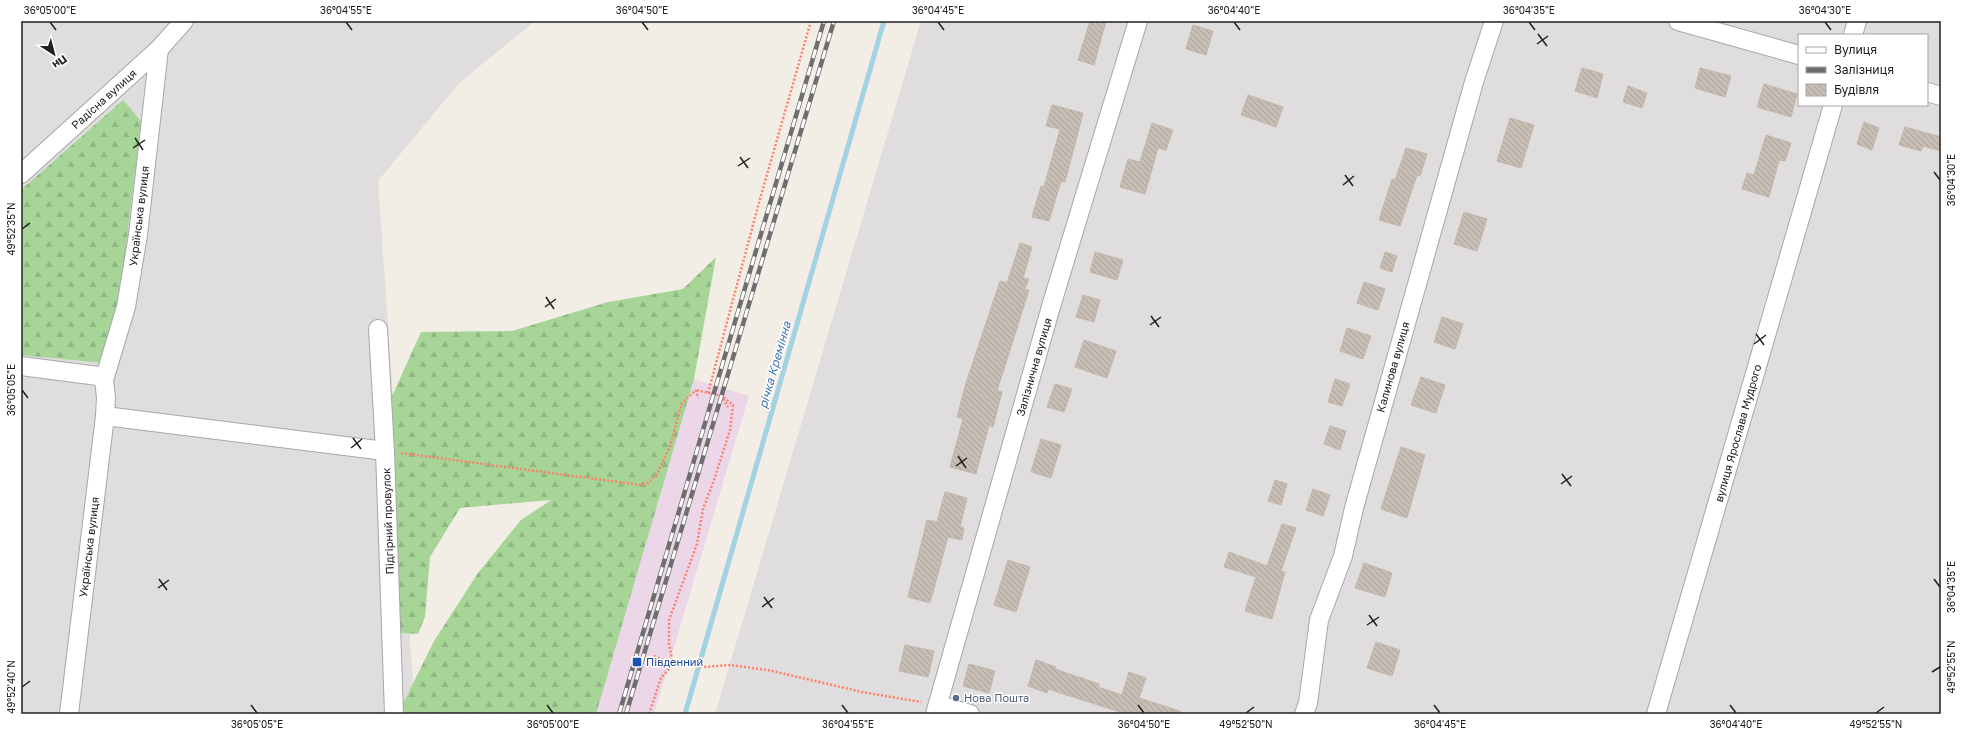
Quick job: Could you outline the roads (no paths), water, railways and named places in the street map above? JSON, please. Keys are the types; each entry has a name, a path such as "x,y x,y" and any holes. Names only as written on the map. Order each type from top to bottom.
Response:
{"street":[{"name":"Радісна вулиця","path":"21,174 159,49 184,21"},
{"name":"Залізнична вулиця","path":"936,709 1052,303 1138,21"},
{"name":"Калинова вулиця","path":"1304,714 1308,703 1319,620 1343,556 1354,508 1474,82 1494,21"},
{"path":"1678,21 1798,55"},
{"path":"1853,34 1857,21"},
{"name":"Українська вулиця","path":"69,714 106,416 106,397 101,378 126,307 138,235 159,49"},
{"path":"1928,92 1941,96"},
{"name":"вулиця Ярослава Мудрого","path":"1656,714 1833,106"},
{"name":"Підгірний провулок","path":"378,328 385,451 394,714"},
{"path":"21,366 101,378"},
{"path":"106,416 385,451"},
{"path":"936,709 970,714"}],"waterway":[{"name":"річка Кремінна","path":"685,714 884,21"}],"railway":[{"path":"619,714 824,21"},
{"path":"626,714 834,21"}],"place":[{"name":"Південний","path":"637,662"},
{"name":"Нова Пошта","path":"956,698"}]}
